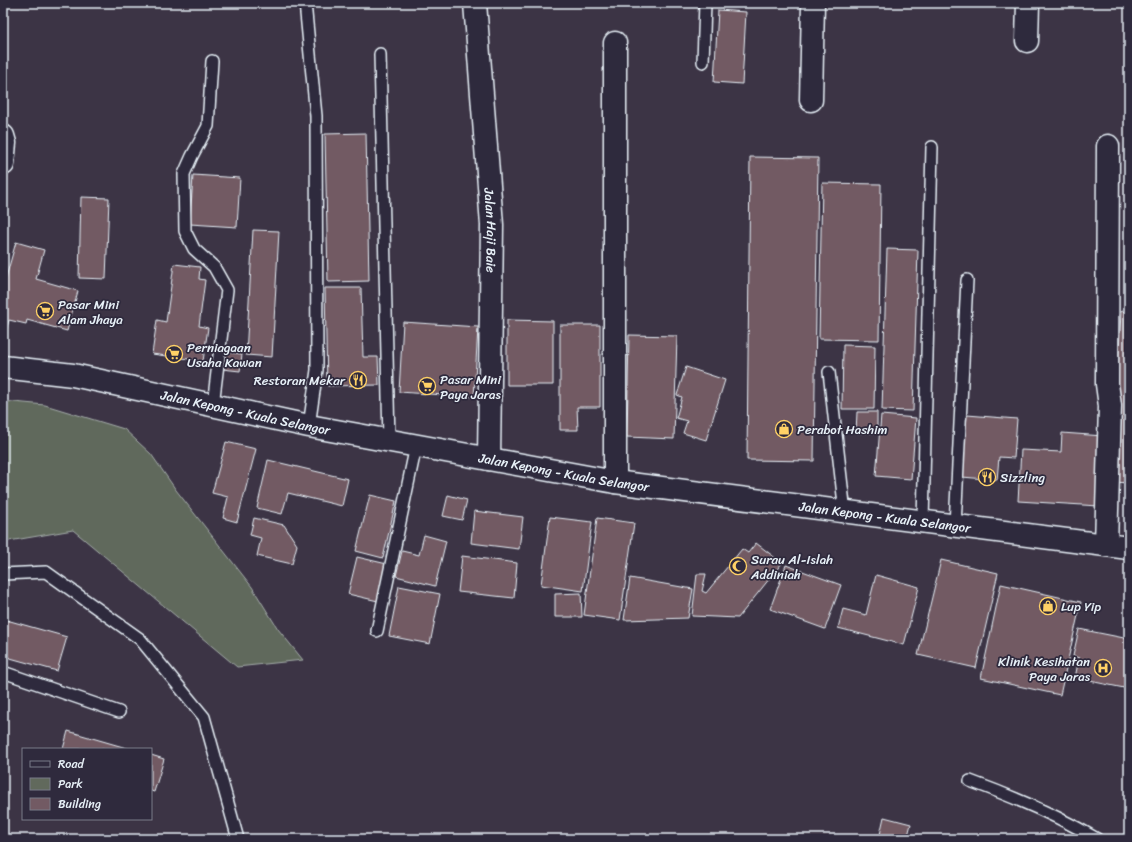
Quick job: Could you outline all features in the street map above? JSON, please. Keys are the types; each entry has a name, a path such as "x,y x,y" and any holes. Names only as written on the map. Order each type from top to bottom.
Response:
{"main road":[{"name":"Jalan Haji Baie","path":"475,3 492,225 488,459"},
{"path":"810,100 813,3"},
{"path":"1027,42 1028,3"},
{"path":"615,482 616,43"},
{"path":"3,136 5,143 3,164"},
{"path":"1106,545 1110,406 1107,384 1108,146"},
{"name":"Jalan Kepong - Kuala Selangor","path":"3,367 73,375 310,426 615,482 845,513 1129,548"}],"lane":[{"path":"305,3 316,116 317,370 310,426"},
{"path":"703,62 705,3"},
{"path":"380,54 389,440"},
{"path":"212,61 208,126 184,174 184,231 194,249 214,267 227,290 213,405"},
{"path":"923,522 932,146"},
{"path":"955,526 967,280"},
{"path":"829,372 845,513"},
{"path":"377,631 416,446"},
{"path":"3,574 46,572 140,639 204,717 238,839"},
{"path":"3,672 119,712"},
{"path":"970,781 1009,795 1080,828 1097,839"}],"green space":[{"path":"3,401 45,405 124,429 151,454 176,490 252,587 278,629 303,660 237,667 73,530 3,542"}],"building":[{"path":"718,10 746,12 742,84 714,82"},
{"path":"366,133 369,281 328,282 325,134"},
{"path":"750,157 818,158 814,461 747,460"},
{"path":"193,175 240,178 237,227 190,224"},
{"path":"822,183 881,184 879,340 819,339"},
{"path":"81,197 109,198 106,279 79,278"},
{"path":"253,230 279,231 272,357 246,355"},
{"path":"16,242 44,250 36,279 78,291 67,331 27,320 26,324 9,320 6,331 3,330 3,288"},
{"path":"887,249 918,250 913,411 882,410"},
{"path":"174,264 200,267 199,279 205,280 199,326 208,328 203,361 152,354 157,320 166,322"},
{"path":"325,288 361,288 363,357 378,357 379,385 327,386"},
{"path":"1121,311 1129,312 1129,483 1113,482"},
{"path":"507,320 553,321 553,385 507,385"},
{"path":"403,322 478,327 474,397 399,392"},
{"path":"560,325 600,325 600,407 577,407 578,430 560,430"},
{"path":"629,335 677,336 674,439 627,437"},
{"path":"843,345 875,346 874,409 842,409"},
{"path":"224,352 242,354 240,371 222,369"},
{"path":"686,367 725,380 706,440 683,433 687,421 676,418 682,397 677,395"},
{"path":"857,412 877,412 877,433 856,433"},
{"path":"881,415 916,418 911,479 876,476"},
{"path":"967,415 1017,419 1014,458 999,457 997,480 962,477"},
{"path":"1062,433 1103,436 1099,506 1018,501 1021,450 1061,452"},
{"path":"226,442 256,449 237,522 223,518 228,497 212,493"},
{"path":"268,460 348,479 342,506 288,493 282,514 257,508"},
{"path":"370,495 396,501 383,558 356,551"},
{"path":"448,495 467,500 462,520 443,516"},
{"path":"474,511 523,517 519,549 471,543"},
{"path":"550,517 592,522 583,591 541,585"},
{"path":"254,518 284,525 297,545 292,564 257,556 261,538 250,535"},
{"path":"597,518 634,523 620,620 584,615"},
{"path":"424,535 446,541 435,586 396,576 402,551 419,555"},
{"path":"756,543 782,563 738,618 692,616 697,574 706,574 702,591 706,593 742,549 748,553"},
{"path":"462,556 517,563 514,598 458,592"},
{"path":"357,557 387,564 378,601 348,594"},
{"path":"941,560 998,573 976,668 918,655"},
{"path":"786,565 841,585 825,629 770,609"},
{"path":"876,575 919,587 904,645 838,628 843,609 866,615"},
{"path":"630,578 693,589 688,618 624,620"},
{"path":"1001,584 1081,602 1060,695 981,678"},
{"path":"399,586 440,594 430,644 389,636"},
{"path":"581,593 582,617 555,617 555,594"},
{"path":"3,619 67,637 57,671 3,656"},
{"name":"Klinik Kesihatan Paya Jaras","path":"1079,629 1129,639 1129,689 1075,678 1079,658 1073,656"},
{"path":"68,731 127,748 63,748"},
{"path":"152,755 164,759 154,792 152,791"},
{"path":"884,817 911,824 907,839 879,839"}],"place":[{"name":"Pasar Mini Alam Jhaya","path":"45,311"},
{"name":"Perniagaan Usaha Kawan","path":"174,354"},
{"name":"Restoran Mekar","path":"358,380"},
{"name":"Pasar Mini Paya Jaras","path":"427,386"},
{"name":"Perabot Hashim","path":"784,429"},
{"name":"Sizzling","path":"987,477"},
{"name":"Surau Al-Islah Addiniah","path":"738,566"},
{"name":"Lup Yip","path":"1048,606"},
{"name":"Klinik Kesihatan Paya Jaras","path":"1103,668"}]}
